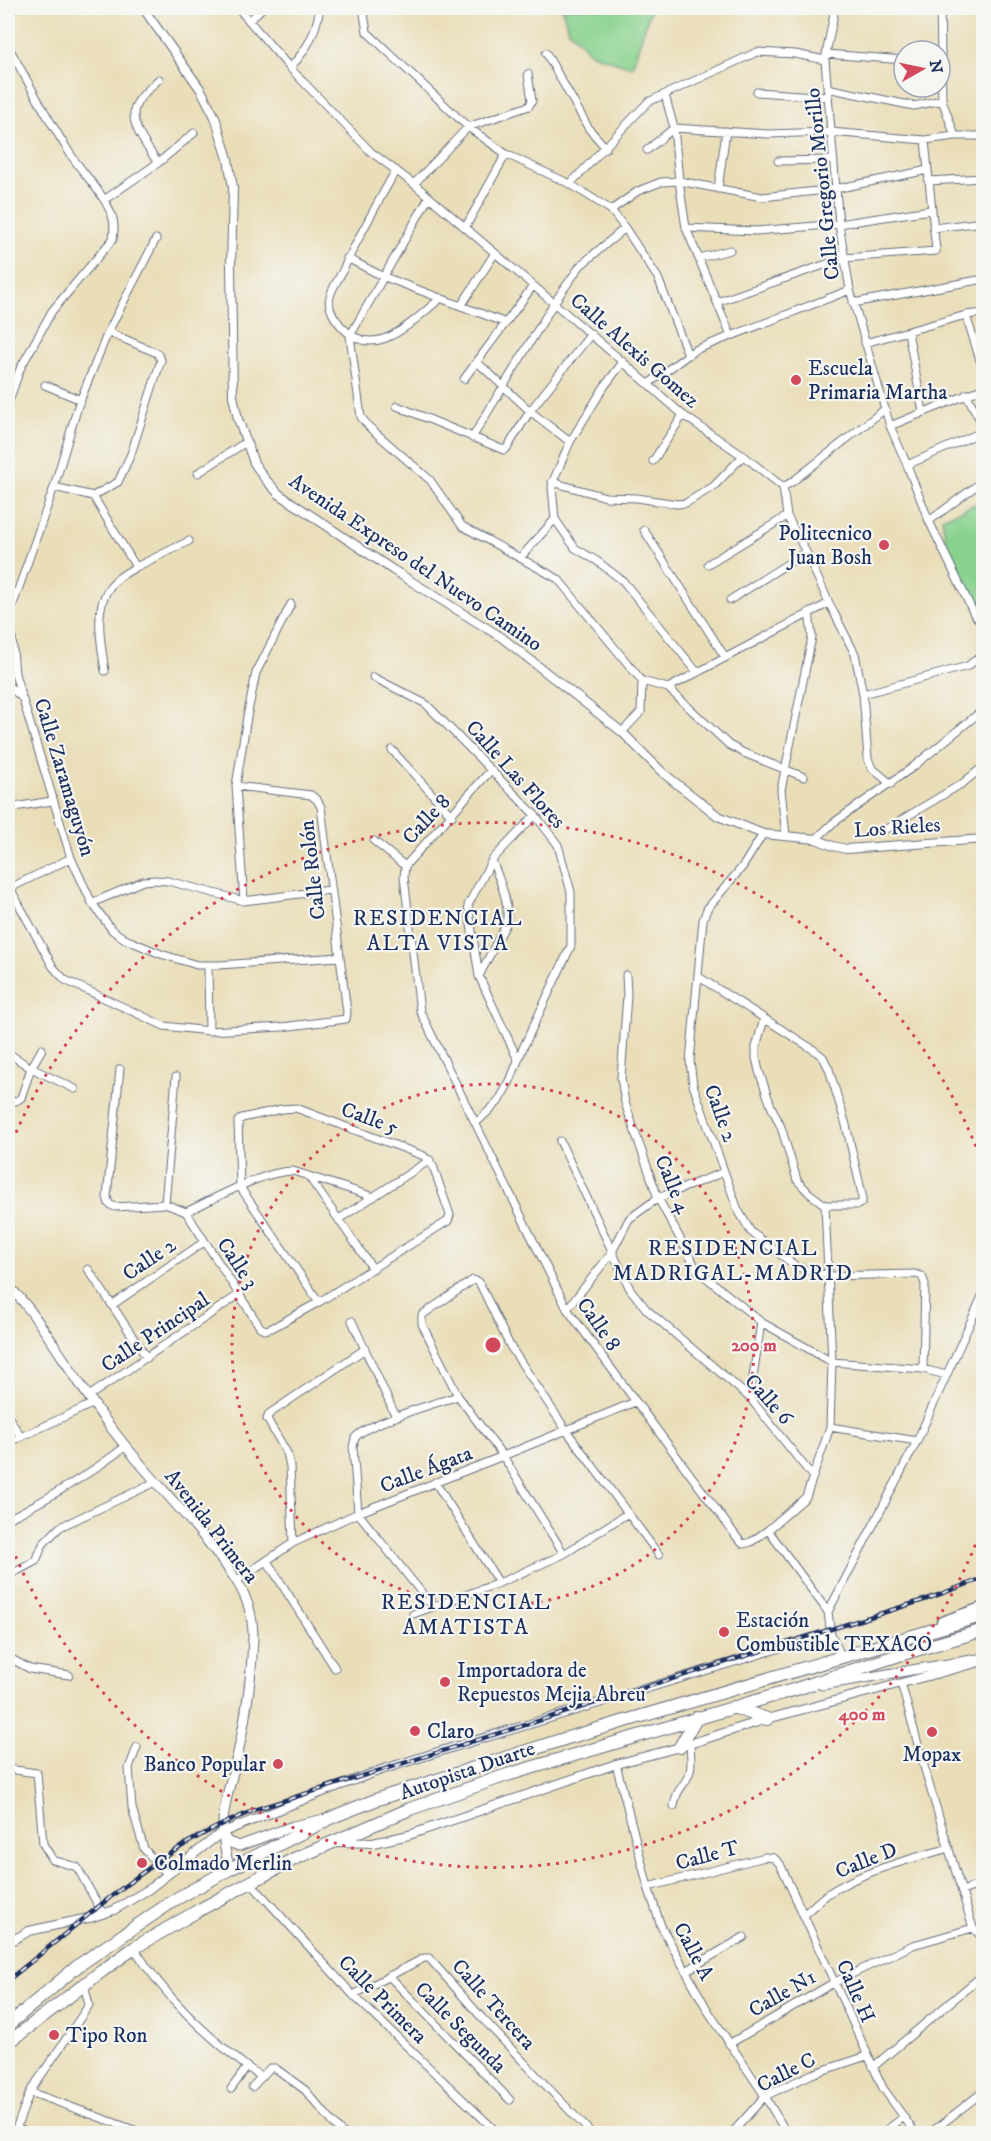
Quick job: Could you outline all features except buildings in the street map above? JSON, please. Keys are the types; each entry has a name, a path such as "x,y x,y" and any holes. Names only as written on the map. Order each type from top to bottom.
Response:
{"highway":[{"name":"Autopista Duarte","path":"8,2025 79,1965 176,1899 335,1816 378,1799 564,1738 984,1615"},
{"name":"Autopista Duarte","path":"8,2043 84,1983 134,1948 201,1909 294,1859 410,1809 507,1775 793,1690 984,1630"},
{"path":"733,1707 767,1719"},
{"path":"685,1745 697,1717"}],"main road":[{"name":"Avenida Primera","path":"8,1286 39,1322 91,1400 126,1446 185,1513 236,1581 246,1599 252,1618 252,1652 238,1752 227,1794 221,1833 230,1869"},
{"path":"870,1649 984,1607"},
{"path":"899,1655 984,1635"},
{"path":"793,1690 984,1660"},
{"path":"221,1833 228,1842 239,1846 293,1826 335,1816"}],"street":[{"path":"8,12 15,8"},
{"name":"Avenida Expreso del Nuevo Camino","path":"143,8 201,90 215,117 228,159 233,188 231,267 233,396 238,418 254,463 279,494 393,570 501,637 622,732 663,773 718,816 763,834 816,839"},
{"name":"Calle Alexis Gomez","path":"238,8 290,68 371,152 414,183 683,416 743,456 783,487"},
{"path":"249,21 262,8"},
{"path":"290,68 314,36 320,8"},
{"path":"363,8 367,33 468,127 506,154 570,184 611,210 658,278 688,355"},
{"name":"Calle Gregorio Morillo","path":"835,8 828,35 827,88 838,224 853,303 890,426 928,521 974,614 984,626"},
{"path":"940,8 940,39"},
{"path":"8,46 43,110 74,159 104,200 113,217 114,228 113,239 52,311 20,369 8,404"},
{"path":"570,184 648,102 757,52 892,60"},
{"path":"546,53 590,129 606,148"},
{"path":"414,183 468,127 529,106 532,101 528,74"},
{"path":"158,163 136,127 134,117 137,102 159,79"},
{"path":"827,88 914,106 942,100 955,136"},
{"path":"757,92 828,97"},
{"path":"665,95 674,128 686,228 732,336"},
{"path":"647,150 674,128 768,134 830,132 925,140 979,136 984,141"},
{"path":"718,189 726,131"},
{"path":"104,200 158,163 194,133"},
{"path":"717,302 844,258 936,250 930,210 925,140"},
{"path":"465,228 506,154"},
{"path":"778,161 833,160"},
{"path":"396,170 347,258 329,299 334,318 350,336 370,342 381,340 394,336 441,298"},
{"path":"611,210 638,191 661,182 679,182 762,197 836,189 927,170"},
{"path":"928,181 984,178"},
{"path":"429,197 382,276 350,336 361,417 369,427 430,480 462,526 558,579 642,681 668,688 729,745 804,777"},
{"path":"686,228 756,231 838,224 930,210"},
{"path":"933,228 984,222"},
{"path":"472,438 554,303 580,266 625,228"},
{"name":"Calle Zaramaguyón","path":"156,239 108,332 81,400 54,487 10,613 15,674 71,858 92,903 112,930 125,939 197,965 339,957"},
{"path":"699,258 730,250"},
{"path":"461,306 495,253"},
{"path":"347,258 382,276 506,323"},
{"path":"853,303 984,279"},
{"path":"464,379 534,286"},
{"path":"648,384 695,350 850,290"},
{"path":"865,343 966,315 984,314"},
{"path":"966,315 984,373"},
{"path":"54,487 93,496 118,482 131,454 161,360 158,353 108,332"},
{"path":"908,332 923,412"},
{"path":"397,406 504,450 530,411 591,334"},
{"path":"477,362 530,411 570,442"},
{"path":"623,362 604,387 570,442 552,482 555,519 575,548 623,581 697,672"},
{"path":"45,385 81,400"},
{"path":"890,426 984,388"},
{"path":"907,465 984,429 966,394"},
{"path":"885,409 783,487 787,516 855,654 863,694 868,759 872,768 891,784"},
{"path":"653,461 683,416"},
{"path":"198,473 246,442"},
{"path":"552,482 606,497 686,503 714,486 743,456"},
{"path":"928,521 984,480"},
{"path":"93,496 136,567"},
{"path":"708,564 787,516"},
{"path":"521,557 555,519"},
{"path":"644,530 725,657"},
{"path":"105,670 99,631 100,613 105,597 115,581 136,567 189,541"},
{"path":"730,600 806,552"},
{"path":"668,688 829,603"},
{"path":"244,901 236,786 252,686 256,673 291,604"},
{"path":"786,836 781,790 812,637 809,612"},
{"path":"863,694 968,666 984,653"},
{"name":"Calle Las Flores","path":"374,677 426,704 535,814 558,845 571,892 571,946 510,1081 498,1102 476,1123"},
{"path":"622,732 640,712 642,681"},
{"path":"8,685 22,698"},
{"path":"816,839 832,822 891,784 984,709"},
{"path":"392,750 452,816"},
{"path":"886,829 963,783 984,766"},
{"name":"Calle 8","path":"491,770 405,866 404,877 420,1011 567,1309 743,1544 751,1542 768,1530 806,1497 830,1427 832,1362 825,1205"},
{"name":"Calle Rolón","path":"209,1031 340,1021 346,1019 347,1012 321,807 311,795 236,786"},
{"path":"8,808 52,801"},
{"path":"518,1060 479,976 468,905 492,860 535,814"},
{"name":"Calle 2","path":"763,834 743,866 707,909 703,920 690,1073 693,1084 738,1210 752,1232 797,1268 829,1276 915,1274 922,1276 925,1284 923,1369"},
{"name":"Los Rieles","path":"816,839 846,849 984,839"},
{"path":"374,841 405,866"},
{"path":"71,858 9,888 53,967 65,980 164,1026 209,1031 208,966"},
{"path":"479,976 508,916 492,860"},
{"path":"92,903 143,881 155,880 168,881 244,901 330,890"},
{"name":"Calle 4","path":"626,975 627,995 621,1078 625,1103 658,1198 697,1270 761,1322 832,1362 923,1369 945,1375"},
{"path":"699,977 814,1050 823,1058 829,1069 846,1125 862,1194 862,1202 858,1205 825,1205 797,1180 756,1058 756,1047 764,1019"},
{"path":"8,1102 21,1098 31,1068 42,1049"},
{"path":"8,1053 31,1068 75,1089"},
{"path":"120,1069 107,1197 109,1204 115,1207 165,1204 186,1212 240,1187 283,1171 293,1171 374,1197"},
{"path":"165,1204 176,1077"},
{"name":"Calle 5","path":"240,1187 238,1121 282,1108 296,1108 430,1160"},
{"name":"Calle 6","path":"560,1141 611,1254 630,1289 647,1310 750,1398 813,1477"},
{"path":"240,1187 319,1302 450,1218 430,1160 339,1219"},
{"path":"567,1309 611,1254 629,1219 658,1198 724,1172"},
{"path":"309,1177 373,1269"},
{"name":"Calle 3","path":"186,1212 260,1327 266,1330 272,1328 319,1302"},
{"name":"Calle 2","path":"112,1305 204,1242"},
{"path":"88,1269 147,1358"},
{"path":"564,1554 503,1456 458,1396 421,1319 422,1315 473,1280 479,1282 510,1346 566,1430 659,1555"},
{"path":"828,1612 917,1441 984,1292"},
{"name":"Calle Principal","path":"8,1443 91,1400 240,1294"},
{"path":"352,1321 396,1417"},
{"path":"750,1398 761,1322"},
{"path":"293,1543 290,1466 287,1453 267,1419 269,1413 365,1349"},
{"path":"433,1607 358,1513 353,1447 355,1438 362,1431 458,1396"},
{"name":"Calle Ágata","path":"236,1581 293,1543 358,1513 635,1401"},
{"path":"8,1416 21,1437"},
{"path":"830,1427 917,1441"},
{"path":"8,1519 58,1493 102,1465 126,1446"},
{"path":"8,1574 36,1561 43,1544 60,1527 156,1482"},
{"path":"435,1482 499,1583"},
{"path":"413,1614 499,1583 564,1554 628,1513"},
{"path":"768,1530 828,1612 831,1635 841,1657"},
{"path":"267,1561 335,1668"},
{"path":"8,1930 10,1941 29,1931 103,1914 149,1889 221,1833 391,1767 708,1668 831,1635"},
{"path":"8,1657 30,1669 69,1675"},
{"path":"335,1842 373,1843 409,1835 616,1764 767,1719 984,1660"},
{"path":"901,1683 973,1928 984,1939"},
{"path":"674,1806 677,1791 690,1771 685,1745"},
{"path":"137,1747 129,1768 132,1808 144,1849 167,1874"},
{"name":"Calle A","path":"616,1764 648,1887 661,1926 708,2012 788,2133"},
{"path":"8,1770 37,1773 43,1844 53,1860 77,1867 103,1914"},
{"name":"Calle D","path":"803,1915 827,1894 855,1879 894,1864 949,1848"},
{"name":"Calle T","path":"648,1887 765,1857 774,1858"},
{"name":"Calle H","path":"774,1858 780,1864 883,2088 916,2133"},
{"name":"Calle Primera","path":"250,1882 353,1995 499,2133"},
{"path":"962,1891 984,1883"},
{"name":"Calle N1","path":"729,2044 833,1983 913,1945 973,1928"},
{"path":"686,1971 744,1937"},
{"path":"134,1948 154,1978 198,2027 262,2077"},
{"name":"Calle Tercera","path":"353,1995 424,1959 432,1961 482,2018 592,2133"},
{"path":"873,2067 984,1974"},
{"name":"Calle Segunda","path":"389,1976 510,2100"},
{"path":"31,2133 15,2131 30,2092 89,2005 84,1983"},
{"name":"Calle C","path":"731,2133 765,2096 812,2074 867,2056"},
{"path":"231,2090 247,2067"},
{"path":"252,2087 270,2068 275,2068 305,2090 341,2132 345,2133"},
{"path":"929,2133 984,2091"},
{"path":"30,2092 145,2133"},
{"path":"881,2133 904,2117"}],"green space":[{"path":"562,8 651,8 632,67 592,54 568,29"},
{"path":"983,501 983,605 963,585 947,548 942,518"}],"railway":[{"path":"8,1980 118,1891 163,1858 204,1834 257,1809 927,1599 984,1578"}],"place":[{"name":"Escuela Primaria Martha","path":"796,380"},
{"name":"Politecnico Juan Bosh","path":"884,545"},
{"name":"Estación Combustible TEXACO","path":"724,1632"},
{"name":"Importadora de Repuestos Mejia Abreu","path":"445,1682"},
{"name":"Claro","path":"415,1731"},
{"name":"Mopax","path":"932,1732"},
{"name":"Banco Popular","path":"278,1764"},
{"name":"Colmado Merlin","path":"142,1863"},
{"name":"Tipo Ron","path":"54,2035"}],"district":[{"name":"RESIDENCIAL ALTA VISTA","path":"438,930"},
{"name":"RESIDENCIAL MADRIGAL-MADRID","path":"733,1260"},
{"name":"RESIDENCIAL AMATISTA","path":"466,1614"}]}
